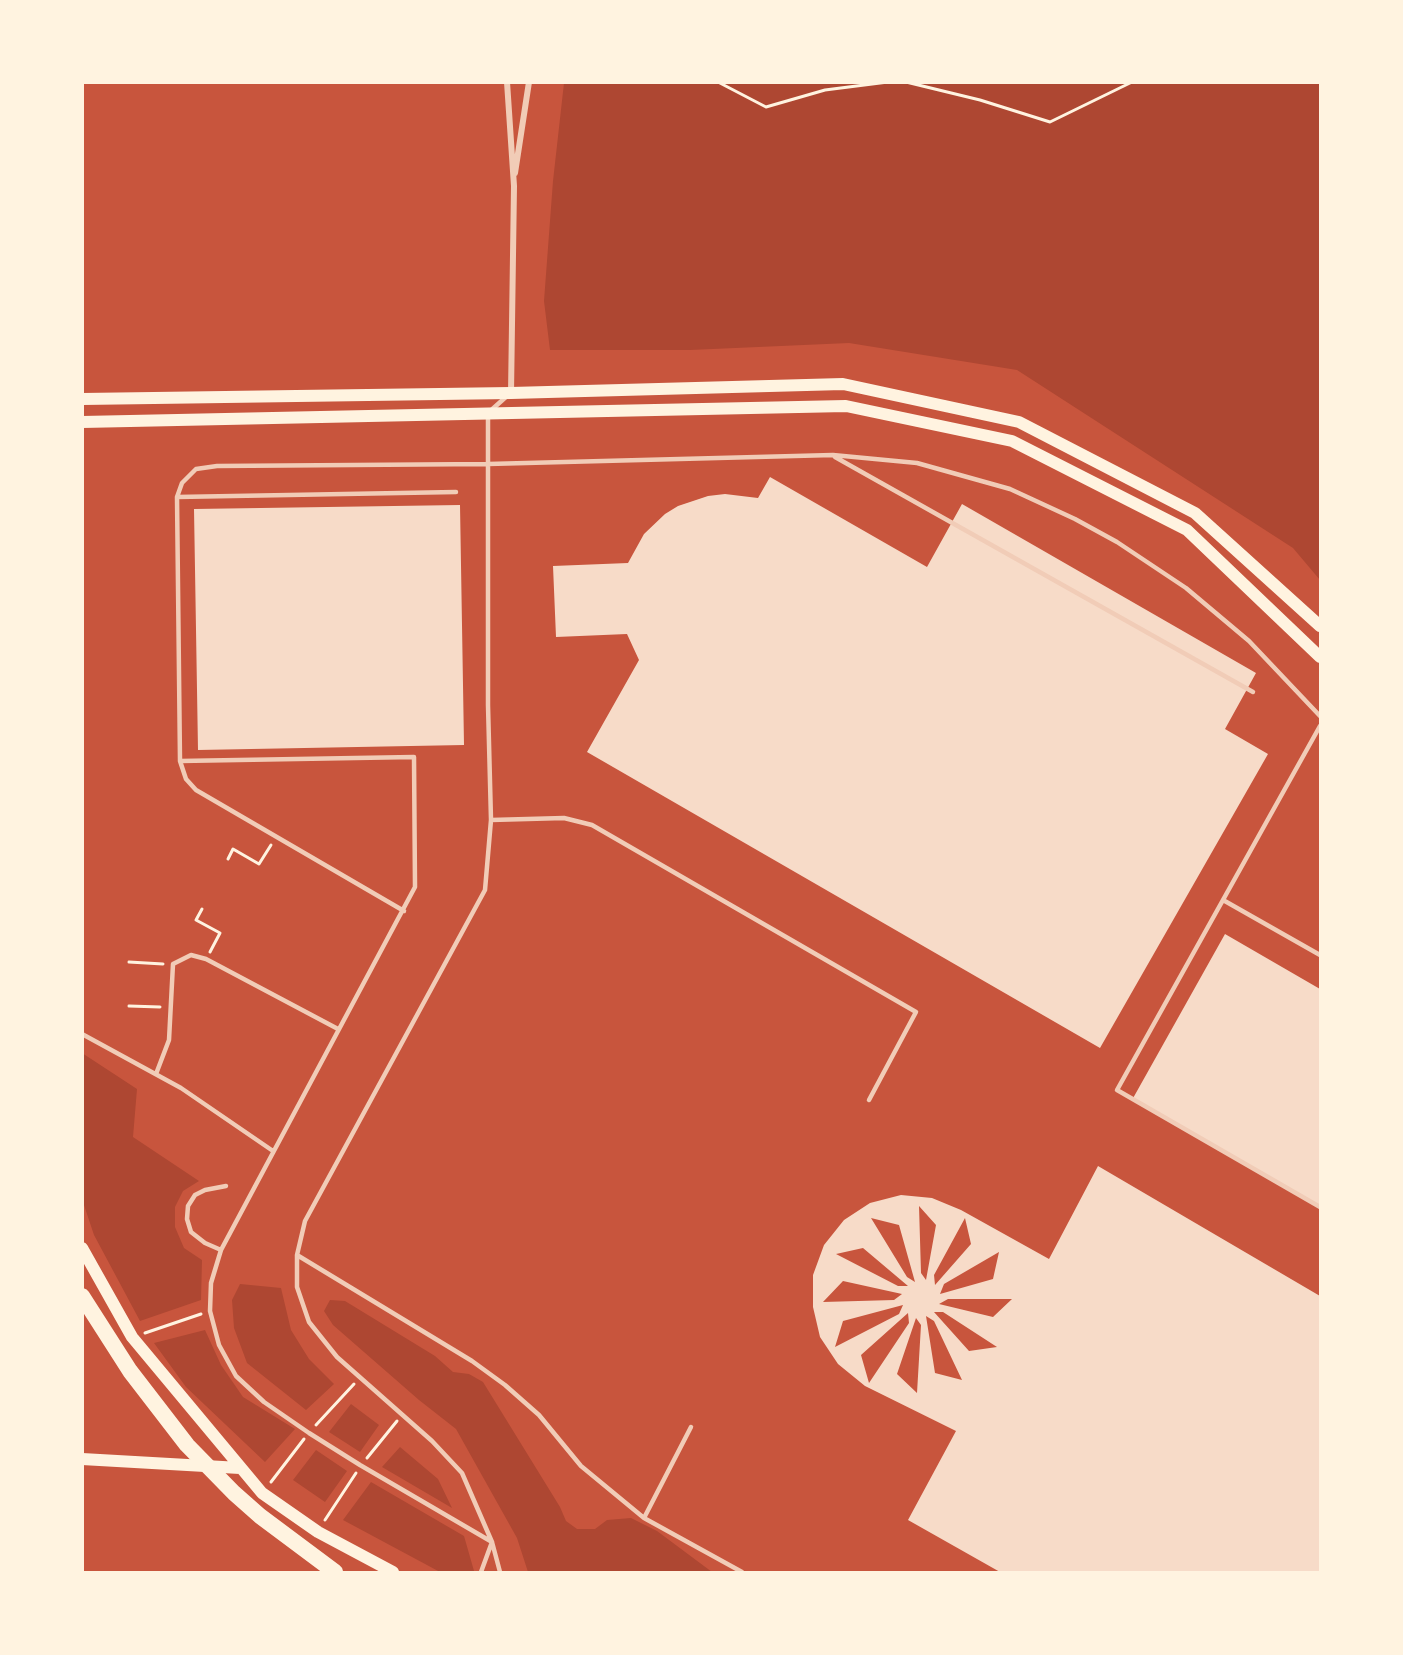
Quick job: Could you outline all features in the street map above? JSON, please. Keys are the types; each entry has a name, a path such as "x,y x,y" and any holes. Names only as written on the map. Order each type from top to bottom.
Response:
{"highway":[{"path":"82,1296 149,1398 195,1453 260,1516 335,1572"}],"main road":[{"path":"82,399 511,393 843,384 1019,422 1195,513 1320,626"},
{"path":"82,422 846,406 1012,441 1187,530 1320,657"},
{"path":"82,1248 132,1337 262,1493 318,1532 393,1572"},
{"path":"82,1459 240,1468"}],"street":[{"path":"507,82 514,186 511,393"},
{"path":"514,186 529,82"}],"lane":[{"path":"500,1572 492,1542 462,1473 432,1441 337,1357 309,1322 297,1287 297,1255 305,1221 485,890 491,820 489,413 511,393"},
{"path":"833,455 1253,692"},
{"path":"404,911 196,790 186,779 180,761 177,496 182,483 196,469 217,466 488,464 833,455 917,463 1011,489 1117,542 1186,588 1249,641 1320,716"},
{"path":"177,496 456,492"},
{"path":"1320,726 1117,1090 1320,1207"},
{"path":"180,761 414,758 415,887 221,1250 211,1283 210,1311 219,1345 236,1376 264,1402 360,1465 492,1542"},
{"path":"491,820 564,818 592,825 916,1012 869,1100"},
{"path":"1223,900 1320,956"},
{"path":"156,1074 169,1040 173,964 191,955 206,959 338,1029"},
{"path":"82,1034 181,1089 273,1151"},
{"path":"221,1250 205,1243 191,1232 187,1219 188,1206 195,1195 205,1190 226,1186"},
{"path":"297,1255 472,1361 505,1385 538,1415 581,1466 644,1518 742,1572"},
{"path":"644,1518 691,1427"},
{"path":"481,1572 492,1542"}],"path":[{"path":"719,83 766,107 825,90 888,82"},
{"path":"906,82 980,100 1050,122 1132,82"},
{"path":"228,859 233,849 259,864 277,836"},
{"path":"201,909 196,920 220,933 206,959"},
{"path":"129,962 173,964"},
{"path":"129,1006 171,1007"},
{"path":"132,1337 210,1311"}],"shaded area":[{"path":"564,83 1320,83 1320,580 1293,548 1017,370 849,343 690,350 550,350 544,301 553,181"},
{"path":"82,1053 137,1089 133,1137 199,1181 183,1191 175,1207 175,1227 184,1248 202,1260 201,1300 140,1321 94,1235 83,1202"},
{"path":"240,1284 281,1288 291,1330 309,1359 334,1384 306,1410 247,1363 234,1328 232,1300"},
{"path":"330,1300 345,1301 435,1356 453,1372 469,1374 483,1382 560,1507 566,1521 577,1529 595,1529 607,1520 631,1518 657,1531 712,1572 528,1572 517,1538 456,1429 333,1325 324,1311"},
{"path":"205,1330 221,1365 243,1397 295,1429 265,1462 186,1387 154,1343"},
{"path":"351,1404 379,1425 360,1452 329,1432"},
{"path":"400,1447 438,1479 452,1508 382,1467"},
{"path":"316,1450 347,1471 325,1502 293,1480"},
{"path":"371,1482 464,1536 474,1571 440,1572 343,1520"}],"building":[{"path":"770,477 927,567 962,504 1256,673 1225,729 1268,754 1100,1048 587,752 639,660 627,634 556,637 553,566 628,563 644,534 665,514 678,506 708,496 725,494 758,498"},
{"path":"460,505 464,745 198,750 194,509"},
{"path":"1225,934 1320,989 1320,1207 1132,1100"},
{"path":"1098,1166 1320,1296 1320,1572 1000,1572 908,1520 956,1431 865,1386 838,1364 820,1337 813,1307 813,1275 824,1245 844,1220 870,1203 901,1195 932,1198 961,1210 1049,1259","holes":["919,1206 936,1225 926,1280 921,1273","871,1218 899,1225 915,1282 907,1277","965,1218 971,1244 935,1285 934,1275","863,1248 908,1286 898,1286 836,1254","999,1252 993,1279 940,1294 944,1284","843,1281 902,1294 894,1300 823,1302","948,1299 1012,1299 993,1317 939,1304","903,1305 899,1314 835,1347 843,1321","934,1312 943,1312 997,1347 969,1351","908,1313 909,1323 869,1383 861,1355","926,1316 934,1321 962,1380 935,1373","916,1318 921,1325 917,1393 897,1374"]}]}
